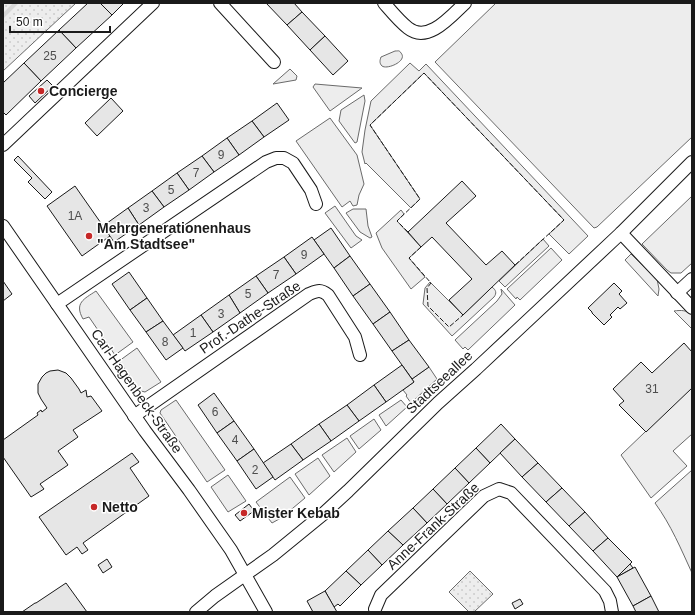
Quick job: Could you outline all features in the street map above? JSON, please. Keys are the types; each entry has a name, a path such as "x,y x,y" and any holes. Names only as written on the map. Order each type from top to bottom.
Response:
{"street":[{"path":"3,145 153,3"},
{"path":"220,3 274,62"},
{"path":"384,3 408,29 417,33 428,32 441,25 465,3"},
{"path":"57,304 266,162 276,158 284,158 293,163 312,190 316,204"},
{"name":"Stadtseeallee","path":"196,612 215,596 277,552 322,515 438,403 621,233 692,162"},
{"name":"Carl-Hagenbeck-Straße","path":"3,226 134,416 190,490 231,550 266,612"},
{"path":"621,233 692,308"},
{"path":"677,293 692,279"},
{"name":"Prof.-Dathe-Straße","path":"134,416 309,294 317,291 328,295 355,337 360,355"},
{"name":"Anne-Frank-Straße","path":"375,609 381,595 484,496 498,489 511,493 606,591 612,612"}],"shaded area":[{"path":"3,3 76,3 3,71"},
{"path":"496,3 692,3 692,137 597,227 594,228 435,62"},
{"path":"395,51 399,51 401,53 402,59 392,66 382,66 380,63 381,57"},
{"path":"410,63 419,71 426,64 588,236 569,254 549,234 564,220 424,73 370,125 420,199 411,208 366,163 365,164 362,152 371,101"},
{"path":"290,69 297,76 296,80 273,84"},
{"path":"315,84 362,88 330,111 313,87"},
{"path":"364,95 365,101 357,142 355,143 339,121 341,110"},
{"path":"330,118 357,155 364,184 359,195 357,205 353,206 350,201 342,207 296,141"},
{"path":"692,196 692,263 681,273 671,273 642,244"},
{"path":"335,206 356,236 362,240 351,248 325,213"},
{"path":"353,209 366,209 368,226 372,237 370,238 360,232 346,213"},
{"path":"401,210 404,214 397,221 421,247 409,258 425,277 411,289 382,248 376,233"},
{"path":"543,239 549,246 505,287 499,281"},
{"path":"551,248 562,260 520,300 517,297 516,299 507,289"},
{"path":"631,254 657,279 659,289 658,296 625,260"},
{"path":"430,282 463,315 492,287 496,294 452,336 423,304 425,288"},
{"path":"501,289 515,305 468,350 465,347 463,349 455,340 497,301 502,294"},
{"path":"96,291 133,342 115,355 89,317 83,319 80,314 80,305 84,299"},
{"path":"674,311 684,311 692,315 692,329"},
{"path":"137,348 161,382 145,392 133,389 129,383 132,379 119,361"},
{"path":"429,367 437,379 411,403 403,390 414,382 412,379"},
{"path":"692,387 692,434 673,451 687,466 651,498 621,455"},
{"path":"176,400 225,470 207,482 160,413 161,410"},
{"path":"401,400 407,407 386,426 379,415"},
{"path":"374,419 381,430 359,449 350,436"},
{"path":"347,438 356,452 334,472 322,455"},
{"path":"318,458 330,476 309,495 295,474"},
{"path":"692,470 692,573 671,528 655,503"},
{"path":"228,475 246,501 228,512 211,487"},
{"path":"290,477 305,498 281,518 272,523 256,502"},
{"path":"470,571 493,594 474,612 469,612 449,592"}],"building":[{"path":"88,3 100,3 112,15 76,48 59,30"},
{"path":"100,3 124,3 112,15"},
{"path":"266,3 294,3 302,12 287,25"},
{"path":"302,12 325,36 310,50 287,25"},
{"path":"59,30 76,48 41,81 24,63"},
{"path":"325,36 348,61 333,75 310,50"},
{"path":"24,63 41,81 6,115 3,112 3,83"},
{"name":"Concierge","path":"47,80 53,86 35,103 29,96"},
{"path":"111,98 123,111 97,136 85,123"},
{"path":"277,103 289,120 264,137 252,121"},
{"path":"252,121 264,137 239,155 227,138"},
{"path":"227,138 239,155 214,172 202,156"},
{"path":"18,156 52,192 45,199 28,182 32,178 14,160"},
{"path":"202,156 214,172 189,190 177,173"},
{"path":"177,173 189,190 164,207 152,191"},
{"path":"462,181 476,196 446,223 486,265 502,251 515,265 463,315 449,300 472,279 432,237 421,247 408,232"},
{"path":"75,186 110,236 82,256 47,206"},
{"path":"152,191 164,207 139,225 128,208"},
{"path":"128,208 139,225 114,242 103,226"},
{"path":"331,228 350,256 334,268 314,240"},
{"path":"312,237 324,254 296,274 284,257"},
{"path":"350,256 370,284 353,296 334,268"},
{"path":"284,257 296,274 268,293 256,276"},
{"path":"129,272 147,298 130,310 112,284"},
{"path":"256,276 268,293 240,313 229,295"},
{"path":"3,281 12,294 3,301"},
{"path":"614,283 622,291 619,294 627,303 620,309 618,307 610,315 612,317 604,325 588,308"},
{"path":"370,284 390,312 373,324 353,296"},
{"path":"229,295 240,313 213,332 201,315"},
{"path":"147,298 163,321 146,332 130,310"},
{"path":"390,312 409,340 392,351 373,324"},
{"path":"201,315 213,332 185,351 173,335"},
{"path":"163,321 183,348 166,360 146,332"},
{"path":"409,340 429,367 412,379 392,351"},
{"path":"684,343 692,352 692,388 646,432 619,405 624,401 613,389 641,362 652,373"},
{"path":"402,365 414,382 386,402 374,385"},
{"path":"58,370 66,373 71,378 81,393 86,390 87,397 91,396 102,411 73,430 78,437 58,451 68,465 40,484 44,489 31,497 3,457 3,440 38,415 37,413 41,410 42,412 47,408 38,393 38,384 46,373"},
{"path":"374,385 386,402 359,421 347,405"},
{"path":"214,393 234,421 217,433 198,405"},
{"path":"347,405 359,421 331,441 319,424"},
{"path":"234,421 254,449 237,461 217,433"},
{"path":"319,424 331,441 303,460 291,444"},
{"path":"501,424 515,439 490,463 476,448"},
{"path":"515,439 538,463 522,477 500,453"},
{"path":"291,444 303,460 275,480 263,463"},
{"path":"476,448 490,463 469,483 455,468"},
{"path":"254,449 273,477 256,489 237,461"},
{"name":"Netto","path":"132,453 139,462 130,468 149,496 83,543 88,550 82,554 77,547 66,555 39,517"},
{"path":"538,463 562,488 546,502 522,477"},
{"path":"455,468 469,483 447,504 433,489"},
{"path":"562,488 585,512 569,526 546,502"},
{"path":"433,489 447,504 427,523 413,508"},
{"name":"Mister Kebab","path":"249,504 254,511 240,521 235,515"},
{"path":"413,508 427,523 403,545 388,531"},
{"path":"585,512 608,538 593,551 569,526"},
{"path":"388,531 403,545 382,565 368,550"},
{"path":"608,538 632,562 617,577 593,551"},
{"path":"368,550 382,565 361,585 346,571"},
{"path":"107,559 112,567 103,573 98,565"},
{"path":"630,564 633,568 617,577"},
{"path":"635,567 651,596 633,606 617,577"},
{"path":"346,571 361,585 340,606 338,604 334,607 325,591"},
{"path":"66,583 87,612 22,612 35,603"},
{"path":"325,591 337,612 313,612 307,601"},
{"path":"651,596 659,612 636,612 633,606"},
{"path":"520,599 523,604 515,609 512,603"}],"waterway":[{"path":"3,16 16,3"}],"fence":[{"path":"408,232 397,221 420,199 370,125 424,73 564,220 515,265"},
{"path":"421,247 409,258 431,283 427,288 428,306 449,327 463,315"}],"place":[{"name":"Concierge","path":"41,91"},
{"name":"Mehrgenerationenhaus \"Am Stadtsee\"","path":"89,236"},
{"name":"Netto","path":"94,507"},
{"name":"Mister Kebab","path":"244,513"}]}
